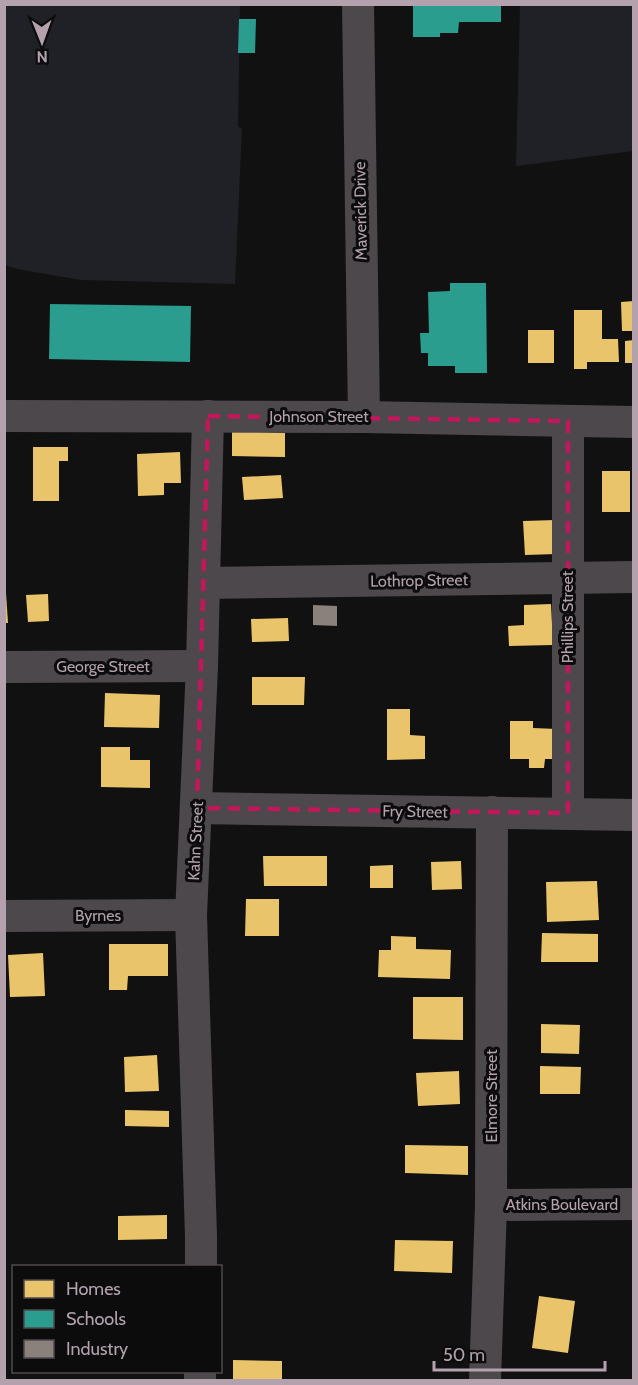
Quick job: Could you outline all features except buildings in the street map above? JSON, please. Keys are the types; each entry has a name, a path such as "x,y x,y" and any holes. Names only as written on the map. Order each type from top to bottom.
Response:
{"street":[{"name":"Maverick Drive","path":"358,4 363,417"},
{"name":"Johnson Street","path":"4,416 363,417 633,422"},
{"name":"Kahn Street","path":"201,1265 191,915 205,583 208,416"},
{"name":"Phillips Street","path":"568,421 568,813"},
{"name":"Lothrop Street","path":"205,583 633,577"},
{"name":"George Street","path":"4,667 202,666"},
{"name":"Fry Street","path":"197,808 633,815"},
{"name":"Elmore Street","path":"484,1380 490,1205 492,812"},
{"name":"Byrnes","path":"4,916 191,915"},
{"name":"Atkins Boulevard","path":"490,1205 633,1204"}],"highlighted area":[{"path":"208,416 568,421 568,813 197,808"}],"shaded area":[{"path":"5,5 240,5 238,127 242,128 235,284 81,280 5,265"},
{"path":"520,5 633,5 633,151 516,166"}]}
